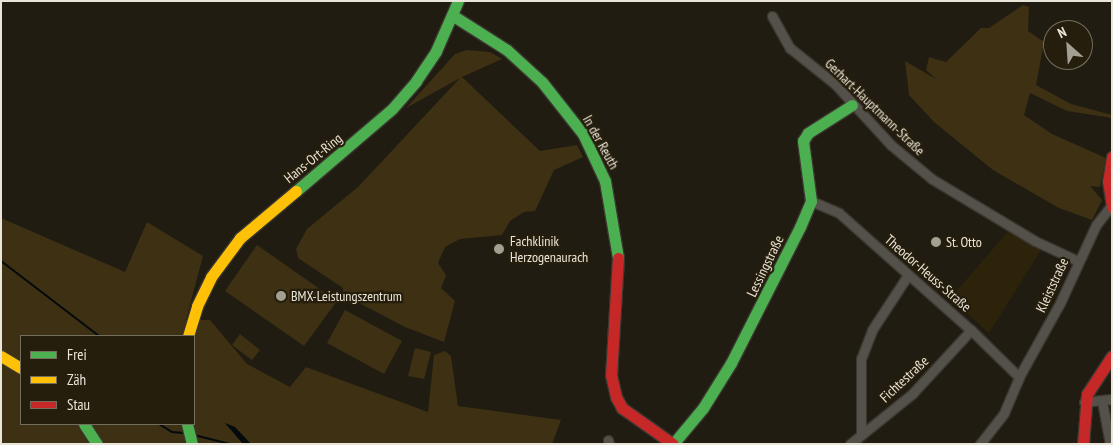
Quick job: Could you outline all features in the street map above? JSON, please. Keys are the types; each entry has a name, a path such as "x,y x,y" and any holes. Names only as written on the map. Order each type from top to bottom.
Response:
{"street":[{"name":"Hans-Ort-Ring","path":"188,335 197,306 212,278 240,238 392,108 416,82 436,51 458,1"},
{"name":"In der Reuth","path":"452,15 507,50 542,82 583,134 605,181 618,257 612,375 616,397 622,408 673,444"},
{"name":"Gerhart-Hauptmann-Straße","path":"772,16 790,48 836,84 852,105 891,145 932,178 1035,241 1078,260"},
{"path":"811,201 803,141 808,133 852,105"},
{"path":"1112,157 1108,181 1112,206"},
{"name":"Theodor-Heuss-Straße","path":"811,201 839,213 971,330 1019,377"},
{"name":"Lessingstraße","path":"673,444 702,408 732,363 811,201"},
{"name":"Kleiststraße","path":"980,444 1004,413 1019,377 1060,303 1078,260 1101,216 1112,206"},
{"path":"861,435 861,359 872,330 908,275"},
{"name":"Fichtestraße","path":"850,444 912,394 971,330"},
{"path":"1,356 20,367"},
{"path":"1083,444 1084,402 1112,356"},
{"path":"1084,402 1102,401 1112,398"},
{"path":"1102,401 1110,444"},
{"path":"85,425 97,444"},
{"path":"187,425 192,444"}],"shaded area":[{"path":"1023,5 1029,7 1028,31 1043,41 1036,85 1071,104 1112,115 1112,118 1067,111 1030,93 1024,115 1052,134 1106,158 1100,187 1090,186 1102,200 1092,220 1059,208 993,170 934,122 909,95 905,61 936,79 926,70 929,57 946,62 981,28 989,28"},
{"path":"467,50 490,52 502,59 462,77 540,151 577,145 583,157 554,170 535,211 524,212 510,221 502,235 460,239 445,247 438,263 446,275 441,288 455,301 444,342 405,327 342,294 343,288 298,258 296,249 307,229 358,187 460,78 406,108 455,54"},
{"path":"1,218 125,272 147,222 203,256 186,320 210,320 247,364 290,387 306,367 428,412 434,355 445,351 451,356 458,406 561,420 552,444 1,444"},
{"path":"1008,232 1041,250 989,333 950,298"},
{"name":"BMX-Leistungszentrum","path":"257,245 337,301 304,346 225,291"},
{"path":"345,310 402,341 384,374 327,343"},
{"path":"240,334 260,350 252,360 232,345"},
{"path":"415,348 431,352 424,379 408,376"},
{"path":"225,423 235,427 251,444 243,444"}],"waterway":[{"path":"1,261 98,335"},
{"path":"161,425 172,432 184,433"},
{"path":"194,435 230,444"}],"traffic: fast":[{"path":"296,191 392,109 416,81 436,51 458,1"},
{"path":"452,15 507,50 542,82 583,134 605,181 618,258"},
{"path":"673,444 703,408 731,363 800,227 811,201 803,141 808,133 852,105"},
{"path":"85,425 97,444"},
{"path":"187,425 192,444"}],"traffic: slow":[{"path":"188,335 197,306 211,277 240,238 296,191"},
{"path":"1,356 20,367"}],"traffic: jam":[{"path":"1112,157 1108,181 1112,207"},
{"path":"618,258 611,375 616,397 622,408 673,444"},
{"path":"1083,444 1087,394 1112,356"}],"place":[{"name":"St. Otto","path":"936,242"},
{"name":"Fachklinik Herzogenaurach","path":"499,249"},
{"name":"BMX-Leistungszentrum","path":"281,296"}]}
